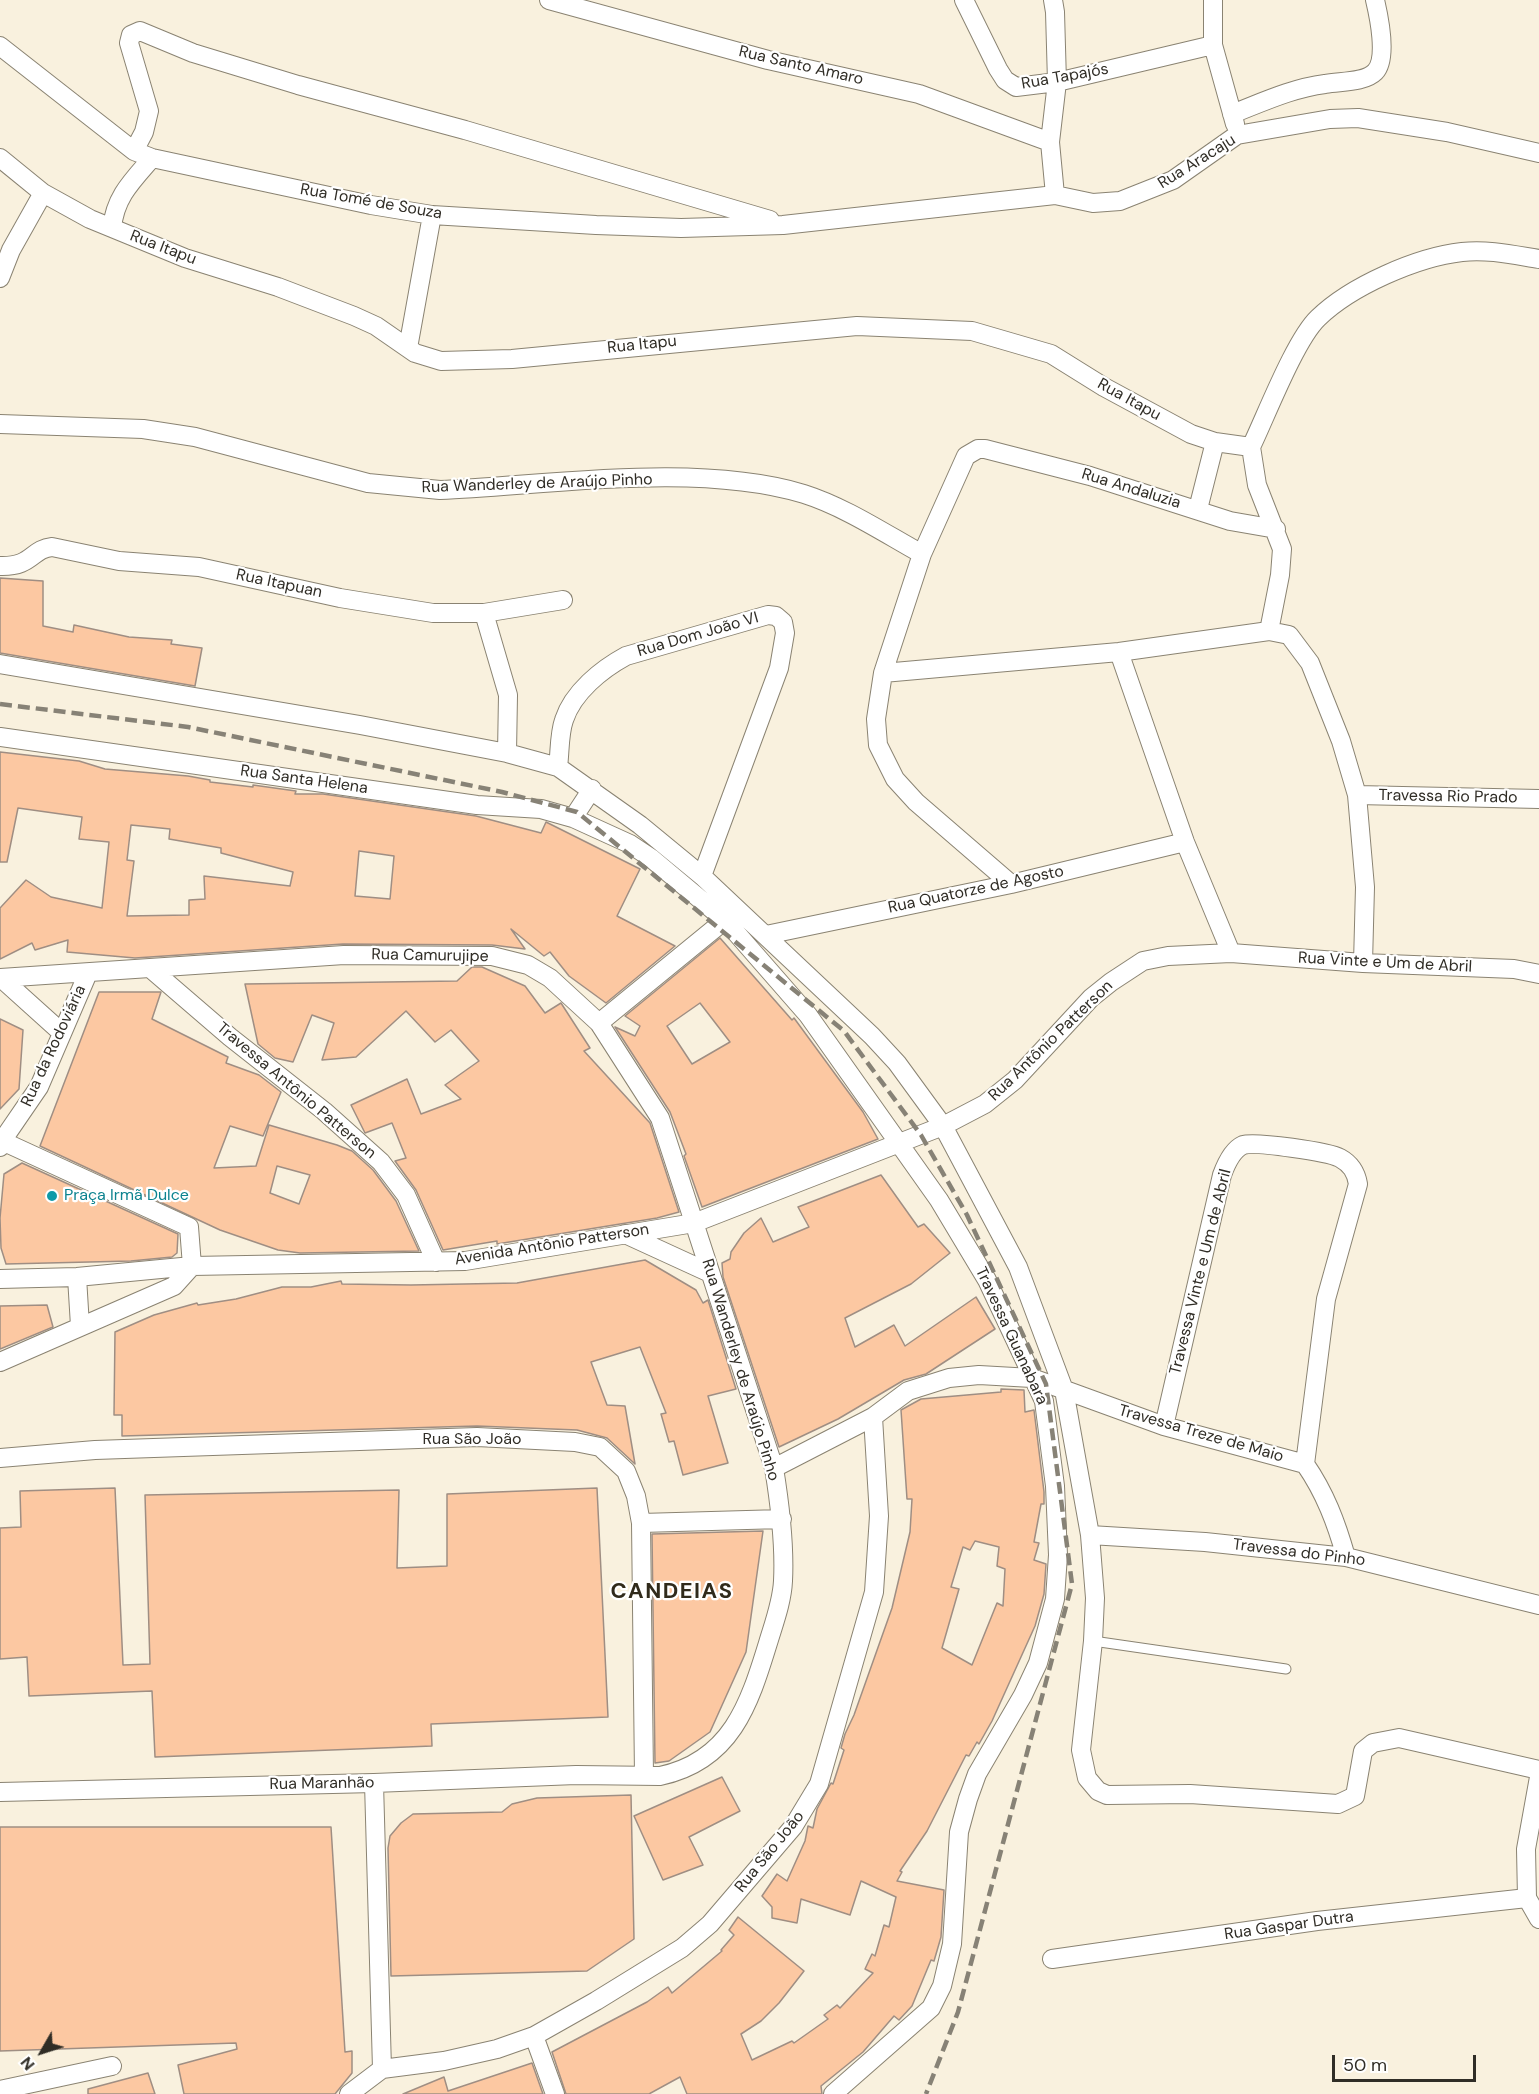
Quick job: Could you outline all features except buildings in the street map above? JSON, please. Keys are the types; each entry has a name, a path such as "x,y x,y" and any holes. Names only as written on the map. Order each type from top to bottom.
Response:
{"street":[{"name":"Rua Santo Amaro","path":"549,0 768,60 919,94 1050,142"},
{"name":"Rua Tapajós","path":"964,0 998,69 1011,85 1024,87 1057,82 1213,45"},
{"path":"1053,0 1057,82 1050,142 1055,195"},
{"path":"1213,0 1213,45 1237,135"},
{"path":"1232,114 1307,86 1365,78 1375,72 1381,56 1380,21 1375,0"},
{"path":"134,150 148,120 149,111 129,43 131,35 140,31 194,53 298,85 465,130 783,225"},
{"name":"Rua Tomé de Souza","path":"0,46 134,150 152,158 359,202 432,215 681,228 783,225"},
{"name":"Rua Aracaju","path":"783,225 1055,195 1093,203 1120,201 1149,192 1173,180 1237,135 1330,119 1358,118 1447,132 1539,153"},
{"name":"Rua Itapu","path":"0,158 43,193 112,228 185,258 278,287 354,315 376,326 415,353 441,361 512,359 857,326 972,331 1051,354 1191,434 1215,442 1251,447"},
{"path":"112,228 113,213 120,195 152,158"},
{"path":"0,278 5,249 43,193"},
{"path":"408,348 432,215"},
{"path":"1269,631 1282,549 1257,485 1251,447 1305,336 1318,318 1363,286 1411,265 1460,252 1489,251 1539,259"},
{"name":"Rua Wanderley de Araújo Pinho","path":"0,424 154,430 195,437 368,483 407,488 440,490 652,479 770,485 806,495 922,554"},
{"path":"1198,509 1215,442"},
{"name":"Rua Andaluzia","path":"922,554 966,456 985,448 1090,476 1230,521 1276,529"},
{"name":"Rua Itapuan","path":"0,566 23,564 42,550 52,547 119,561 200,567 340,598 433,613 484,613 563,600"},
{"path":"922,554 884,673 876,719 878,745 895,779 916,802 1011,884"},
{"path":"484,613 508,695 507,753"},
{"name":"Rua Dom João VI","path":"558,767 564,720 581,692 612,663 626,656 721,627 768,615 776,616 783,622 785,633 779,668 702,876"},
{"path":"884,673 1119,652 1269,631 1285,633 1294,639 1310,663 1341,741 1357,795 1365,887 1363,963"},
{"path":"1119,652 1132,697 1185,842 1231,953"},
{"path":"0,664 360,725 507,753 558,767 592,789 702,876 878,1043 897,1063 943,1126 1018,1267 1064,1390 1090,1535 1095,1598 1093,1641 1081,1750 1087,1778 1098,1791 1107,1796 1190,1794 1338,1804 1355,1796 1363,1751 1373,1743 1399,1738 1539,1770"},
{"name":"Rua Santa Helena","path":"0,737 477,805 541,809 573,818"},
{"path":"573,818 592,789"},
{"name":"Travessa Rio Prado","path":"1357,795 1539,799"},
{"name":"Travessa Guanabara","path":"573,818 630,844 725,920 808,1015 939,1200 987,1280 1044,1401 1055,1486 1058,1555 1051,1621 1038,1663 1023,1695 977,1774 968,1799 959,1832 952,1944 942,1986 931,2008 833,2094"},
{"name":"Rua Quatorze de Agosto","path":"766,935 1011,884 1185,842"},
{"path":"599,1023 725,920"},
{"name":"Rua Vinte e Um de Abril","path":"1231,953 1363,963 1514,969 1539,975"},
{"name":"Rua Antônio Patterson","path":"943,1126 986,1104 1015,1080 1091,998 1143,961 1168,956 1231,953"},
{"name":"Rua Camurujipe","path":"1,978 344,955 492,956 528,965 550,978 599,1023 660,1118 694,1223"},
{"name":"Travessa Antônio Patterson","path":"151,969 230,1037 324,1111 381,1162 406,1195 436,1262"},
{"name":"Rua da Rodoviária","path":"1,1144 39,1087 88,973"},
{"path":"1,978 61,1032"},
{"name":"Avenida Antônio Patterson","path":"0,1278 77,1277 192,1266 436,1262 493,1257 694,1223 943,1126"},
{"name":"Travessa Vinte e Um de Abril","path":"1164,1426 1222,1175 1230,1158 1241,1146 1259,1143 1338,1157 1353,1169 1358,1184 1326,1299 1305,1464"},
{"path":"0,1362 174,1286 192,1266 189,1227 1,1144"},
{"name":"Rua Wanderley de Araújo Pinho","path":"644,1776 674,1773 689,1766 720,1746 739,1721 757,1680 783,1582 782,1519 774,1468 694,1223"},
{"path":"625,1234 710,1273"},
{"path":"77,1277 80,1326"},
{"name":"Travessa Treze de Maio","path":"774,1468 873,1418 908,1391 949,1378 979,1375 1032,1378 1164,1426 1305,1464"},
{"name":"Rua São João","path":"382,2069 444,2061 497,2049 534,2036 682,1948 710,1924 806,1808 819,1784 874,1592 879,1516 873,1418"},
{"name":"Rua São João","path":"0,1458 95,1450 465,1438 574,1442 600,1447 626,1471 636,1496 641,1523 644,1776"},
{"path":"1305,1464 1321,1486 1346,1557"},
{"path":"641,1523 782,1519"},
{"name":"Travessa do Pinho","path":"1090,1535 1205,1542 1346,1557 1539,1605"},
{"name":"Rua Maranhão","path":"0,1792 374,1783 576,1775 644,1776"},
{"path":"1539,1777 1527,1831 1527,1898 1539,1919"},
{"path":"349,2094 382,2069 374,1783"},
{"name":"Rua Gaspar Dutra","path":"1052,1959 1317,1921 1527,1898"},
{"path":"534,2036 555,2094"},
{"path":"0,2090 112,2066"}],"lane":[{"path":"1093,1641 1286,1669"}],"railway":[{"path":"0,704 188,727 502,792 577,812 844,1031 921,1135 967,1215 1046,1384 1072,1584 958,2012 926,2094"}],"place":[{"name":"Praça Irmã Dulce","path":"52,1196"}],"district":[{"name":"CANDEIAS","path":"672,1592"}]}
